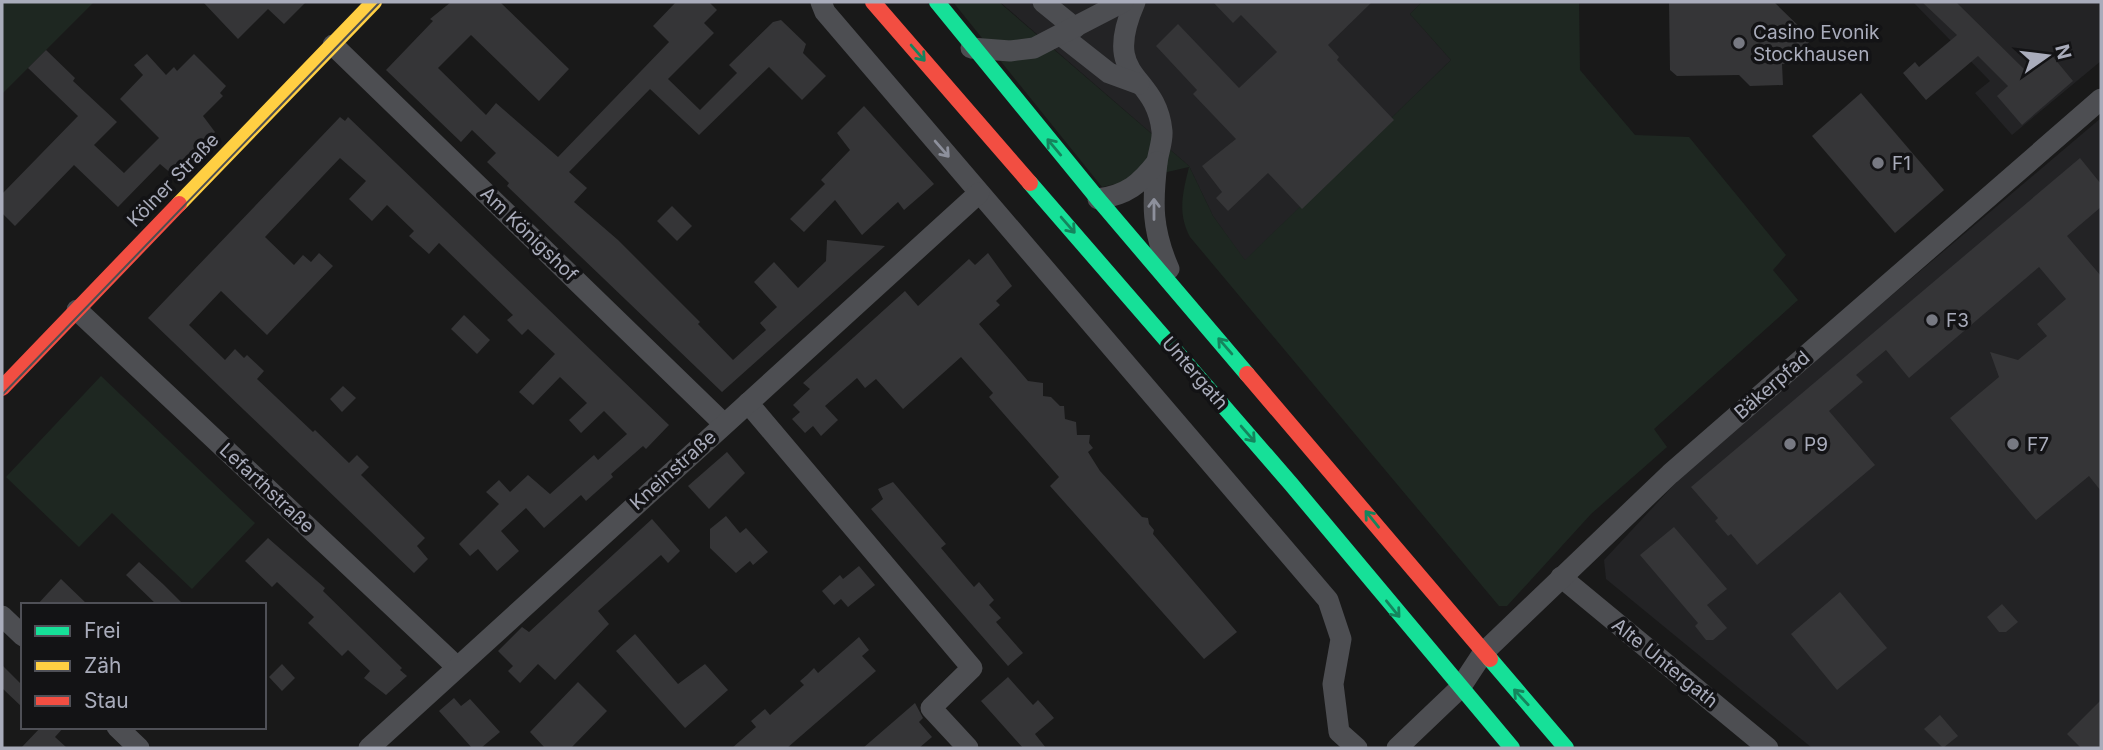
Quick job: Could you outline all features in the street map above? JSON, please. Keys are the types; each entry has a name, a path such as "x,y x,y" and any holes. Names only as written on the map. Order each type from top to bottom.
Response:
{"main road":[{"name":"Kölner Straße","path":"2,388 374,2"},
{"name":"Untergath","path":"873,2 1291,484 1512,748"},
{"name":"Untergath","path":"937,2 971,48 1098,199 1315,450 1483,653 1566,748"},
{"path":"1010,158 1048,188 1057,191"},
{"path":"1076,197 1098,199"}],"street":[{"path":"821,2 825,12 1328,600 1341,639 1333,684 1339,732 1357,748"},
{"path":"1043,2 1068,32 1109,73 1139,84"},
{"path":"971,48 1034,48 1123,2"},
{"name":"Untergath","path":"1135,2 1121,47 1125,63 1154,106 1162,131 1152,211 1158,244 1182,296"},
{"name":"Am Königshof","path":"333,45 724,424"},
{"name":"Bäkerpfad","path":"1397,748 1460,688 1483,653 1670,474 2101,99"},
{"path":"1098,199 1115,197 1137,187 1157,162"},
{"name":"Kneinstraße","path":"369,748 456,666 979,193"},
{"name":"Lefarthstraße","path":"77,310 456,666"},
{"path":"748,403 972,668 931,708 968,748"},
{"name":"Alte Untergath","path":"1561,577 1769,748"},
{"path":"2,616 21,634"},
{"path":"119,729 139,748"}],"shaded area":[{"path":"2,2 94,2 2,94"},
{"path":"953,2 999,2 1189,166 1213,216 1245,260 1451,60 1410,14 1422,2 1579,2 1580,70 1635,135 1689,137 1786,255 1773,270 1798,300 1654,429 1667,447 1591,514 1507,606 1499,606 1190,237 1182,211 1189,167 1102,187"},
{"path":"1000,2 1422,2 1410,14 1451,60 1245,261 1213,216 1189,166"},
{"path":"1913,2 2101,2 2101,61 2012,135 1975,93 1990,81"},
{"path":"2101,118 2101,748 1812,748 1606,579 1604,560 1696,461"},
{"path":"101,376 255,523 192,589 112,513 79,547 6,477"}],"building":[{"path":"203,2 306,2 284,24 268,9 238,39"},
{"path":"451,2 500,2 569,69 539,101 471,35 438,68 486,115 496,103 558,157 669,42 653,26 676,2 709,2 717,10 704,23 714,33 668,79 700,110 737,73 729,65 773,22 781,20 806,44 803,53 826,76 802,100 769,67 699,135 650,89 569,172 587,188 574,202 618,240 700,322 698,324 733,360 766,330 760,323 777,307 754,282 774,262 798,288 826,261 827,240 885,246 722,392 507,186 509,183 487,162 496,153 472,130 461,142 386,70 433,21 430,19"},
{"path":"1213,2 1372,2 1328,45 1339,57 1337,60 1394,120 1302,209 1268,173 1228,211 1216,198 1222,192 1202,166 1236,139 1193,94 1197,90 1156,46 1178,24 1239,88 1277,52 1241,15 1233,23"},
{"name":"Casino Evonik Stockhausen","path":"1669,2 1774,2 1812,39 1804,48 1804,63 1782,64 1783,85 1750,86 1739,75 1677,76 1670,70"},
{"path":"1922,2 1956,2 2026,71 2049,52 2073,81 2022,125 1997,96 2008,86 1978,56 1926,100 1903,73 1915,62 1919,67 1957,35"},
{"path":"46,50 75,78 73,81 117,122 94,145 124,173 159,138 120,99 143,75 134,65 147,54 166,75 174,67 177,71 194,54 226,86 220,93 223,96 203,116 215,132 173,175 160,164 118,207 74,165 15,226 2,213 2,194 78,116 28,68"},
{"name":"F1","path":"1861,93 1944,190 1895,233 1812,136"},
{"path":"864,106 934,184 904,210 898,202 862,235 835,200 804,232 790,219 825,184 821,180 850,150 837,133"},
{"path":"340,117 345,121 348,117 669,425 646,449 643,446 611,474 613,477 586,501 581,495 544,528 526,508 501,531 519,551 497,571 478,549 470,556 459,544 499,504 486,492 499,480 510,492 528,475 550,494 594,455 598,460 627,434 604,411 581,433 569,420 587,403 560,377 533,405 519,392 555,354 528,329 522,335 507,320 513,315 439,243 429,254 409,236 414,231 387,205 372,221 349,199 366,181 340,158 265,237 294,265 303,255 311,262 319,253 333,266 267,335 221,291 189,325 225,360 235,349 244,358 247,355 264,371 257,379 313,432 315,430 349,463 357,455 369,467 361,475 425,538 417,546 428,559 414,573 148,318"},
{"path":"2080,158 2101,184 2101,207 2067,236 2101,276 2101,491 2089,476 2036,520 1950,418 1999,377 1990,352 2018,360 2047,336 2037,324 2066,299 2039,267 1909,378 1886,350 1856,375 1863,382 1829,411 1875,465 1757,565 1731,534 1728,536 1715,521 1718,518 1691,487"},
{"path":"672,206 692,226 677,241 657,221"},
{"path":"988,253 1012,286 996,301 1000,305 979,324 1028,381 1043,383 1043,396 1051,397 1060,406 1064,406 1065,419 1076,422 1077,435 1090,435 1089,443 1093,448 1088,452 1100,471 1142,517 1148,518 1154,530 1153,534 1237,632 1204,659 1050,486 1059,477 989,397 993,393 961,357 903,409 876,379 865,388 857,378 825,406 838,420 821,436 813,426 805,433 792,419 800,412 793,405 810,389 803,383 905,291 918,306 969,259 975,265"},
{"path":"464,315 490,340 477,354 451,329"},
{"path":"343,386 356,398 342,412 330,399"},
{"path":"727,452 745,473 709,509 688,486"},
{"path":"893,482 946,544 941,548 962,573 974,587 979,582 994,600 989,605 1001,618 996,622 1023,653 1008,666 871,509 883,499 878,489"},
{"path":"726,516 740,533 746,528 768,552 753,565 750,561 736,573 710,548 710,529"},
{"path":"652,519 680,551 668,563 661,555 598,611 609,624 555,680 538,664 520,683 508,671 513,666 498,651 522,627 529,632"},
{"path":"1674,527 1727,589 1707,605 1727,628 1713,640 1706,640 1695,626 1698,623 1640,555"},
{"path":"268,538 325,588 323,591 402,668 400,670 407,676 386,695 364,678 370,671 348,650 342,656 308,623 314,617 277,582 272,587 245,561"},
{"path":"139,562 182,603 155,603 126,575"},
{"path":"859,566 875,585 848,607 841,599 834,605 822,591 840,575 843,579"},
{"path":"61,579 86,603 39,603"},
{"path":"1840,592 1887,648 1837,690 1791,634"},
{"path":"2002,604 2018,622 2006,632 1999,632 1987,617"},
{"path":"635,634 678,684 705,664 728,690 685,728 616,651"},
{"path":"859,637 869,650 862,656 876,671 787,748 732,748 756,727 751,721 765,709 770,715 804,685 800,681 814,668 818,673"},
{"path":"282,664 295,678 282,691 269,677"},
{"path":"2,665 21,684 21,706 2,688"},
{"path":"1008,677 1033,705 1038,700 1054,718 1035,734 1046,748 1023,748 981,701"},
{"path":"578,682 607,711 571,748 545,748 530,732"},
{"path":"454,698 461,706 470,699 500,732 481,748 472,748 439,711"},
{"path":"2101,700 2101,748 2081,748 2067,734"},
{"path":"915,703 923,718 919,722 932,737 919,748 863,748"},
{"path":"1940,715 1958,736 1943,748 1924,729"},
{"path":"39,729 62,729 55,737 67,748 21,748"}],"tram line":[{"path":"2,395 380,2"}],"traffic: fast":[{"path":"937,2 1098,199 1247,374"},
{"path":"1030,183 1291,484 1512,748"},
{"path":"1490,659 1566,748"}],"traffic: slow":[{"path":"179,204 374,2"}],"traffic: jam":[{"path":"873,2 1030,183"},
{"path":"2,388 179,204"},
{"path":"1247,374 1490,659"}],"place":[{"name":"Casino Evonik Stockhausen","path":"1739,43"},
{"name":"F1","path":"1878,163"},
{"name":"F3","path":"1932,320"},
{"name":"P9","path":"1790,444"},
{"name":"F7","path":"2013,444"}]}
